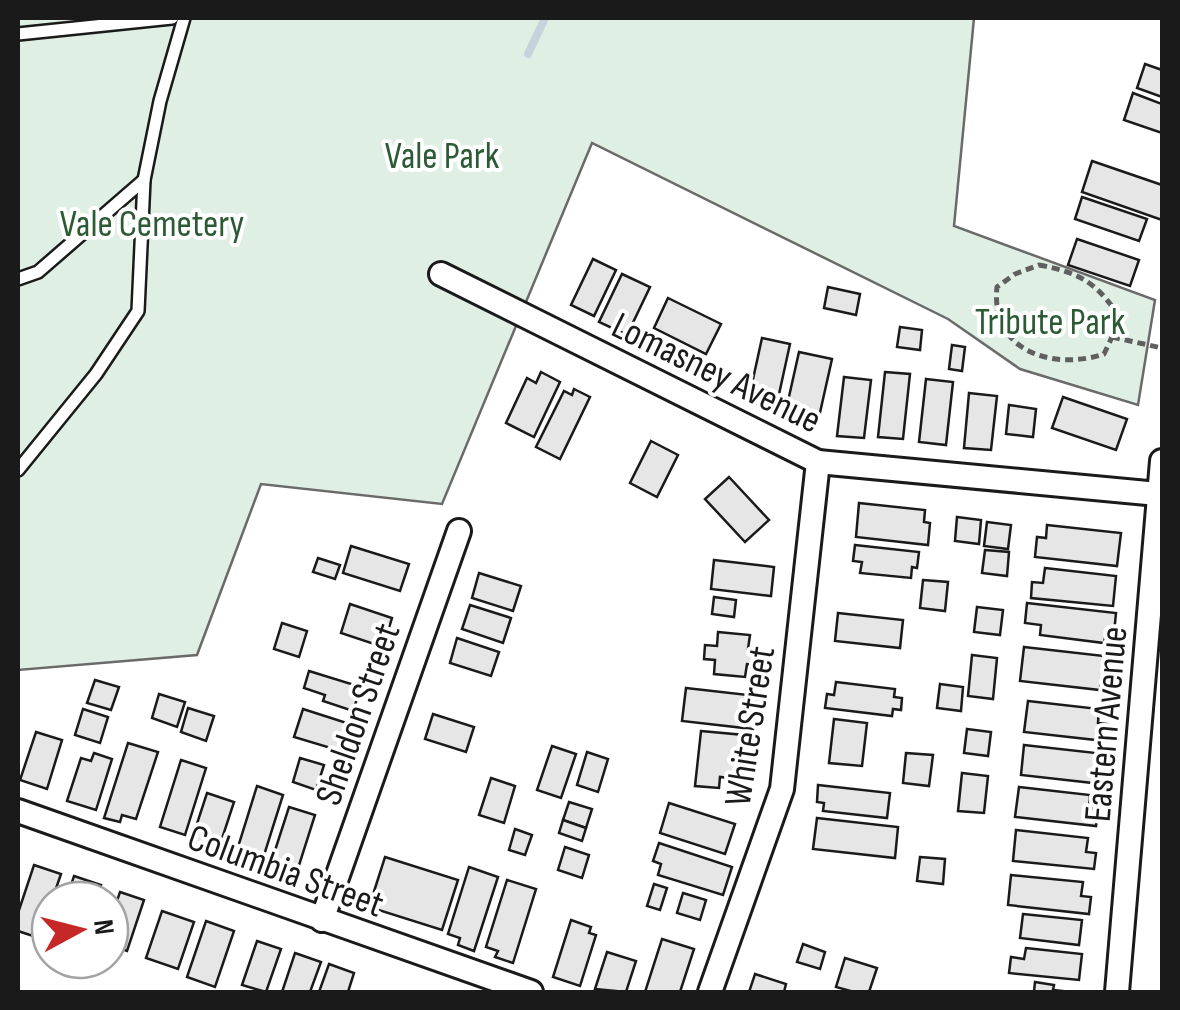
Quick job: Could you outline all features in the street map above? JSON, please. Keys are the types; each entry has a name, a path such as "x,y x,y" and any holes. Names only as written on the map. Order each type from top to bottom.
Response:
{"street":[{"name":"Lomasney Avenue","path":"441,274 818,462 1158,494"},
{"name":"Eastern Avenue","path":"1117,992 1153,676 1162,461"},
{"name":"White Street","path":"710,992 782,789 818,462"},
{"name":"Sheldon Street","path":"322,920 459,530"},
{"path":"1153,676 1162,696"},
{"name":"Columbia Street","path":"18,811 531,992"}],"lane":[{"path":"18,34 172,18"},
{"path":"18,470 96,374 138,311 144,180 160,101 184,18"},
{"path":"18,280 38,272 144,180"}],"path":[{"path":"1039,265 1070,271 1101,290 1116,312 1112,337 1104,354 1080,361 1056,361 1035,354 1008,336 994,308 997,287 1015,274 1039,265"},
{"path":"1112,337 1162,348"}],"green space":[{"name":"Vale Park","path":"18,18 974,18 954,226 1155,300 1138,405 1020,369 948,319 592,143 442,504 261,484 197,655 18,670"}],"building":[{"path":"1145,64 1162,70 1162,97 1137,88"},
{"path":"1133,93 1162,104 1162,133 1124,120"},
{"path":"1092,161 1162,185 1162,220 1082,192"},
{"path":"1082,197 1147,219 1139,241 1075,219"},
{"path":"1077,239 1139,260 1130,286 1068,265"},
{"path":"593,259 616,270 594,316 571,305"},
{"path":"622,274 650,287 627,335 599,322"},
{"path":"828,287 860,294 856,315 824,308"},
{"path":"668,298 721,324 706,354 654,328"},
{"path":"900,327 922,330 920,350 897,347"},
{"path":"762,338 790,344 776,408 748,402"},
{"path":"952,345 965,347 962,371 949,369"},
{"path":"799,352 832,359 817,426 784,419"},
{"path":"541,372 560,382 534,437 506,423 527,378 536,383"},
{"path":"885,372 910,374 903,439 878,437"},
{"path":"844,377 871,380 864,438 837,436"},
{"path":"926,379 953,382 946,445 919,442"},
{"path":"574,389 590,397 560,459 536,447 564,391 572,395"},
{"path":"969,393 997,396 991,450 964,448"},
{"path":"1063,397 1127,419 1116,450 1052,428"},
{"path":"1009,405 1036,409 1033,437 1006,434"},
{"path":"651,441 678,455 657,497 630,483"},
{"path":"729,477 769,520 745,542 705,499"},
{"path":"859,503 925,510 924,522 930,523 928,545 856,537"},
{"path":"957,517 981,520 979,544 955,541"},
{"path":"987,522 1011,525 1008,549 984,546"},
{"path":"1047,525 1121,533 1117,566 1035,557 1037,537 1046,538"},
{"path":"855,545 919,552 917,568 912,567 911,578 860,573 862,562 853,561"},
{"path":"351,546 409,564 400,591 343,573"},
{"path":"985,550 1009,552 1007,576 982,573"},
{"path":"318,558 340,565 335,579 313,572"},
{"path":"714,560 774,567 771,596 711,589"},
{"path":"1045,568 1116,576 1113,606 1031,598 1032,582 1043,583"},
{"path":"479,573 521,586 513,611 472,598"},
{"path":"923,580 948,582 945,611 920,608"},
{"path":"714,597 736,600 734,617 712,614"},
{"path":"1027,603 1116,613 1114,633 1106,632 1104,643 1040,635 1041,625 1025,623"},
{"path":"350,604 392,618 383,647 341,633"},
{"path":"470,605 511,618 503,643 462,629"},
{"path":"977,607 1003,610 1000,635 974,632"},
{"path":"838,613 903,620 900,648 835,641"},
{"path":"282,623 307,631 299,657 274,649"},
{"path":"718,632 750,635 748,649 757,650 756,665 747,664 745,677 714,674 715,660 704,659 705,645 717,646"},
{"path":"457,638 499,652 491,676 450,663"},
{"path":"1024,647 1113,657 1110,679 1101,678 1100,690 1020,681"},
{"path":"972,655 997,658 993,699 968,696"},
{"path":"309,671 361,687 353,711 323,701 325,695 304,688"},
{"path":"95,680 119,687 111,710 87,703"},
{"path":"836,682 895,689 894,697 902,698 901,710 893,709 892,716 825,708 827,694 834,695"},
{"path":"940,684 963,687 961,711 937,708"},
{"path":"686,688 757,696 753,729 682,721"},
{"path":"159,694 185,702 177,727 152,718"},
{"path":"1028,701 1099,709 1098,723 1107,724 1105,741 1024,732"},
{"path":"188,708 214,716 206,741 181,732"},
{"path":"83,709 108,717 100,743 75,735"},
{"path":"303,709 353,725 344,752 294,737"},
{"path":"433,714 474,727 466,752 425,739"},
{"path":"834,719 867,723 862,766 829,763"},
{"path":"967,729 991,732 988,756 964,753"},
{"path":"701,731 744,735 739,779 720,777 719,788 695,786"},
{"path":"36,732 62,740 47,789 20,780"},
{"path":"128,743 158,752 136,819 122,815 120,822 104,818"},
{"path":"1024,745 1096,753 1094,766 1103,767 1102,784 1021,775"},
{"path":"552,746 576,754 561,798 537,790"},
{"path":"587,752 608,759 598,792 577,785"},
{"path":"94,753 112,759 96,810 67,801 81,758 91,761"},
{"path":"906,753 933,755 929,786 903,783"},
{"path":"300,758 324,765 316,790 293,782"},
{"path":"181,760 206,768 185,835 160,827"},
{"path":"962,773 988,776 984,813 958,811"},
{"path":"491,778 515,786 504,823 479,815"},
{"path":"818,785 890,793 887,818 823,811 824,803 817,802"},
{"path":"257,786 283,795 260,868 234,860"},
{"path":"1019,787 1090,795 1089,808 1098,809 1096,826 1015,817"},
{"path":"207,793 234,802 217,854 190,845"},
{"path":"569,802 592,809 586,828 563,820"},
{"path":"669,803 735,824 725,854 660,833"},
{"path":"289,807 315,815 295,878 269,869"},
{"path":"817,818 898,827 895,858 813,849"},
{"path":"563,820 586,828 582,841 559,833"},
{"path":"515,829 532,835 525,855 509,850"},
{"path":"1016,830 1088,838 1086,852 1096,853 1094,869 1013,861"},
{"path":"659,843 732,867 723,895 658,875 661,864 653,861"},
{"path":"565,847 589,855 582,878 558,870"},
{"path":"385,857 458,880 442,930 369,907"},
{"path":"920,857 945,859 943,884 917,881"},
{"path":"34,865 61,874 59,880 30,880 30,935 18,931 18,913"},
{"path":"469,867 498,877 474,951 458,945 460,938 448,934"},
{"path":"1011,875 1083,882 1081,896 1091,897 1089,914 1008,905"},
{"path":"507,880 536,889 513,963 495,957 498,951 486,947"},
{"path":"654,884 667,888 660,910 647,906"},
{"path":"683,893 706,900 700,920 677,913"},
{"path":"130,895 144,900 130,942"},
{"path":"162,911 194,922 178,969 146,958"},
{"path":"1023,914 1082,920 1079,945 1020,938"},
{"path":"571,920 591,927 589,933 596,935 580,986 553,977"},
{"path":"206,921 234,931 215,987 187,977"},
{"path":"662,939 694,949 680,992 645,992"},
{"path":"257,941 281,949 266,992 242,985"},
{"path":"803,944 825,952 820,969 797,962"},
{"path":"1026,948 1082,954 1079,980 1009,973 1011,957 1024,959"},
{"path":"607,952 636,961 626,992 595,989"},
{"path":"295,953 321,962 310,992 282,992"},
{"path":"845,958 877,968 869,992 836,987"},
{"path":"329,964 354,973 348,992 319,992"},
{"path":"755,974 786,984 784,992 749,992"},
{"path":"1035,982 1054,985 1053,990 1072,992 1034,992"}],"waterway":[{"path":"528,54 545,18"}],"park label":[{"name":"Vale Cemetery","path":"152,223"},
{"name":"Tribute Park","path":"1050,321"}]}
